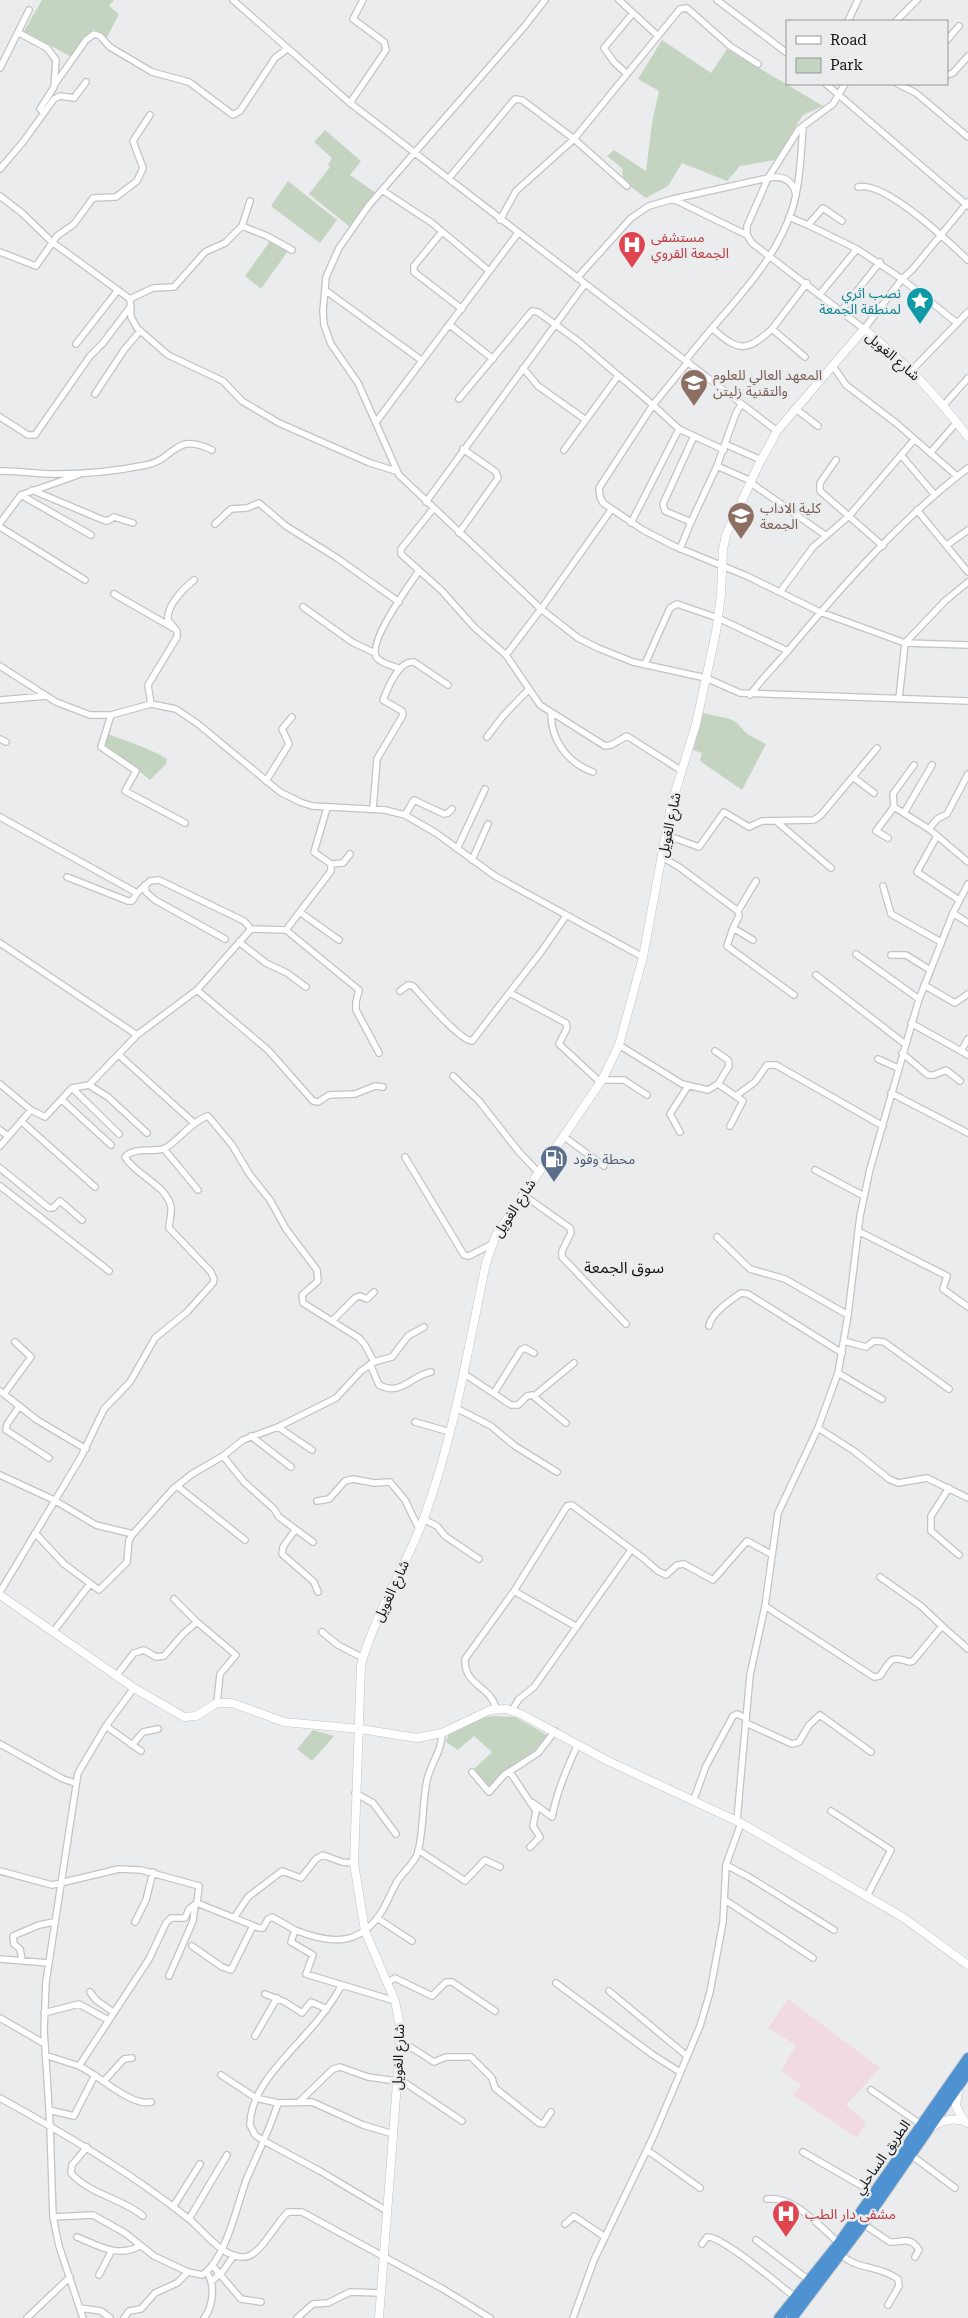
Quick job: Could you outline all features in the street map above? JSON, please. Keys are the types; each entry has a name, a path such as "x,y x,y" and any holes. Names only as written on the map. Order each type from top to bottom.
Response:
{"highway":[{"name":"الطريق الساحلي","path":"792,2318 841,2255 911,2155 926,2126 968,2058"},
{"name":"الطريق الساحلي","path":"779,2318 810,2281 874,2193 960,2085 968,2072"}],"street":[{"path":"233,0 350,103 777,431"},
{"path":"350,103 386,50 384,42 353,19 362,0"},
{"path":"545,0 524,28 382,190 339,248 326,277 323,311 328,335 358,383 396,471 433,509 541,608 578,638 598,648 645,664 706,678 730,690 750,695 968,701"},
{"path":"619,0 658,36"},
{"path":"717,0 786,52"},
{"path":"848,20 858,0"},
{"path":"897,20 917,0"},
{"path":"500,220 516,191 574,139 680,9 685,7 730,46 758,64"},
{"path":"0,68 29,10"},
{"path":"627,74 614,62 604,48 633,13"},
{"path":"948,39 959,26"},
{"path":"18,33 46,48 56,60 54,84 50,97 40,110 43,112"},
{"path":"54,84 86,40 94,34 110,47 152,72 189,82 233,115 240,111 275,58 287,49"},
{"path":"948,75 953,73 968,56"},
{"path":"0,169 23,142 43,112 57,97 76,97 86,82"},
{"path":"672,199 747,234 758,249 769,258 807,283 864,329 902,279 912,270 967,204 827,85"},
{"path":"747,234 747,226 768,178 789,143 804,127 833,104 844,85"},
{"path":"900,85 916,93 968,137"},
{"path":"449,178 515,99 522,100 574,139 627,186"},
{"path":"0,252 36,266 52,242 60,233 74,224 93,198 116,197 137,181 143,168 133,141 150,114"},
{"path":"804,127 796,195 789,217 769,258 653,405 599,488 600,498 611,510 631,523 680,548 721,565 820,612 904,643 968,645"},
{"path":"577,278 631,218 649,206 775,176 787,180 793,185 796,195"},
{"path":"858,187 870,187 901,203 968,260"},
{"path":"382,190 425,218 489,271"},
{"path":"0,196 22,213 52,242 130,299 131,317 140,331 174,358 223,381 253,410 370,463 396,471"},
{"path":"130,299 153,288 174,287 205,252 225,243 242,226 250,201"},
{"path":"808,225 822,208 842,221"},
{"path":"789,217 880,262 957,323"},
{"path":"242,226 267,236 292,250"},
{"path":"441,233 413,269 416,275 462,309"},
{"path":"376,422 518,233"},
{"path":"758,249 776,244"},
{"path":"776,244 778,259 786,269"},
{"path":"820,294 857,249"},
{"path":"841,311 880,262"},
{"path":"713,329 731,345 737,347 756,342 772,329 807,283"},
{"path":"426,502 585,284"},
{"path":"76,344 118,290"},
{"path":"325,290 421,360"},
{"path":"0,417 28,435 35,435 90,356 103,343 131,306"},
{"path":"459,399 532,311 538,312 555,324 680,429 694,436 761,460"},
{"path":"912,370 968,312"},
{"path":"450,325 493,359"},
{"path":"772,329 805,357"},
{"name":"شارع الغويل","path":"379,2318 401,2041 395,2001 365,1931 354,1862 355,1792 360,1729 359,1683 363,1658 419,1529 442,1466 486,1263 492,1244 522,1194 601,1081 619,1045 643,956 666,835 706,678 718,618 721,565 726,535 761,460 777,431 864,329 912,370 944,405 968,437"},
{"path":"95,394 124,350 140,331"},
{"path":"833,366 846,385 864,397 957,476"},
{"path":"523,368 538,386 586,420"},
{"path":"564,450 618,376"},
{"path":"944,405 968,378"},
{"path":"680,548 717,466 736,413 742,405"},
{"path":"796,409 818,426"},
{"path":"930,453 957,422"},
{"path":"631,523 680,429"},
{"path":"691,522 665,511 662,506 694,436"},
{"path":"780,592 803,558 825,535 849,516 914,440"},
{"path":"0,471 100,473 154,463 177,446 203,446 212,450"},
{"path":"459,533 498,478 496,472 463,449"},
{"path":"901,455 934,494"},
{"path":"836,460 820,483 820,491 884,546"},
{"path":"717,466 751,482 825,535"},
{"path":"750,695 820,612 917,510 934,494 968,468"},
{"path":"0,523 21,495 80,474"},
{"path":"32,490 103,520 107,521 114,517 133,523"},
{"path":"21,495 91,535"},
{"path":"216,524 231,509 247,508 259,503 286,526 398,602"},
{"path":"433,509 400,552 403,558 442,591 474,627 506,655 540,705 605,746 611,745 624,736 682,771"},
{"path":"506,655 611,510"},
{"path":"917,510 968,572"},
{"path":"0,527 85,580"},
{"path":"947,545 968,530"},
{"path":"398,668 378,660 375,653 376,645 398,602 419,572"},
{"path":"178,631 168,620 169,613 178,597 194,580"},
{"path":"899,699 904,643 945,601 968,582"},
{"path":"114,594 178,631"},
{"path":"645,664 673,606 680,604 718,618 788,651"},
{"path":"303,607 352,642 375,653"},
{"path":"152,704 148,685 175,641 178,631"},
{"path":"373,809 377,759 403,715 402,711 387,704 384,700 398,668 414,662 448,685"},
{"path":"0,666 67,708 90,715 111,715 152,704 167,706 188,716 280,792 300,802 327,808 373,809 405,815 472,860 566,916 643,956"},
{"path":"487,737 503,716 529,690"},
{"path":"0,700 47,696"},
{"path":"551,713 553,734 559,744 578,765 593,772"},
{"path":"111,715 101,747 136,771 125,791 185,823"},
{"path":"266,781 289,744 282,729 292,717"},
{"path":"666,835 699,847 724,812 749,827 759,821 818,818 877,748"},
{"path":"888,838 876,832 894,807 893,794 914,765"},
{"path":"904,813 932,765"},
{"path":"929,829 936,819 948,814 968,774"},
{"path":"853,777 874,794"},
{"path":"457,849 485,789"},
{"path":"405,815 414,800 444,814 452,809"},
{"path":"894,807 929,829 968,862"},
{"path":"327,808 314,852 331,864 343,863 350,854"},
{"path":"0,817 137,893"},
{"path":"776,821 831,868"},
{"path":"472,860 488,824"},
{"path":"937,836 917,872 959,900"},
{"path":"662,857 679,867 738,911"},
{"path":"286,930 328,876 331,864"},
{"path":"68,877 128,901 132,901 145,885 154,879 159,880 244,921 251,929 286,930 359,990 356,1010 379,1053"},
{"path":"756,881 738,911 739,916 727,946 794,995"},
{"path":"572,2318 605,2237 647,2150 700,2026 710,1992 723,1922 726,1865 739,1822 750,1675 765,1606 778,1513 818,1428 838,1373 864,1196 891,1093 924,985 953,913 968,884"},
{"path":"145,885 146,892 155,900 225,940"},
{"path":"883,886 891,914 941,942"},
{"path":"301,913 339,940"},
{"path":"953,913 968,923"},
{"path":"400,991 408,985 413,986 434,1010 469,1041 474,1039 566,916"},
{"path":"733,928 752,940"},
{"path":"0,1084 32,1110 45,1117 72,1088 89,1084 119,1055 136,1035 197,990 251,929"},
{"path":"239,942 266,963 287,973 306,987"},
{"path":"0,943 136,1035"},
{"path":"856,954 919,999"},
{"path":"891,954 906,955 930,970"},
{"path":"816,975 905,1044"},
{"path":"924,985 955,1003 968,994"},
{"path":"197,990 268,1050 313,1101 318,1102 330,1095 355,1094 375,1086 383,1087"},
{"path":"510,993 566,1023 567,1028 558,1044 601,1081 624,1080 647,1095"},
{"path":"911,1023 968,1054"},
{"path":"961,1051 968,1040"},
{"path":"619,1045 668,1076 688,1086 708,1090 718,1084 729,1063 715,1051"},
{"path":"902,1053 912,1059 928,1075 934,1075 945,1070 960,1081"},
{"path":"119,1055 194,1123"},
{"path":"878,1059 898,1068"},
{"path":"737,1095 755,1082 767,1065 776,1065 883,1126"},
{"path":"453,1076 479,1101 519,1152 538,1172"},
{"path":"89,1084 108,1097 147,1132"},
{"path":"718,1084 742,1099 743,1104 730,1126"},
{"path":"680,1132 670,1114 688,1086"},
{"path":"72,1088 119,1134"},
{"path":"891,1093 968,1133"},
{"path":"62,1100 111,1145"},
{"path":"0,1146 32,1110"},
{"path":"431,1372 426,1373 407,1385 388,1388 379,1385 372,1363 359,1338 303,1303 302,1296 316,1283 319,1275 286,1229 270,1200 250,1175 211,1118 205,1117 194,1123 164,1149 139,1151 124,1157 156,1186 168,1200 171,1209 169,1221 171,1231 192,1250 211,1272 214,1279 210,1288 187,1312 155,1338 130,1382 100,1415 86,1449 35,1532 1,1596 134,1688 189,1717 196,1716 217,1703 232,1703 284,1722 360,1729 417,1738 442,1733 477,1714 496,1708 512,1710 555,1731 606,1760 694,1799 739,1822 904,1918 968,1965"},
{"path":"21,1121 95,1187"},
{"path":"0,1130 8,1136"},
{"path":"563,1136 604,1166"},
{"path":"164,1149 198,1190"},
{"path":"405,1157 464,1255 469,1256 492,1244"},
{"path":"0,1168 50,1208 53,1208 60,1201 82,1220"},
{"path":"814,1170 864,1196"},
{"path":"0,1186 109,1271"},
{"path":"522,1194 570,1228 571,1233 562,1251 562,1257 626,1324"},
{"path":"858,1231 947,1276 943,1289 968,1307"},
{"path":"717,1237 750,1268 785,1279 848,1315"},
{"path":"332,1321 355,1298 360,1296 367,1299 374,1292"},
{"path":"709,1326 714,1316 735,1297 741,1293 748,1294 842,1353"},
{"path":"35,1532 64,1564 99,1590 125,1564 132,1534 177,1486 223,1456 243,1440 278,1427 336,1398 361,1371 372,1363 392,1357 408,1336 424,1327"},
{"path":"844,1342 866,1347 874,1341 884,1342 949,1389"},
{"path":"16,1342 31,1357 2,1393 19,1408 86,1449"},
{"path":"494,1393 521,1350 525,1348 534,1353"},
{"path":"534,1396 574,1363"},
{"path":"463,1373 514,1405 529,1395 534,1396 566,1423"},
{"path":"838,1373 882,1399"},
{"path":"19,1408 7,1424 6,1430 49,1458"},
{"path":"456,1408 491,1426 514,1446 556,1472"},
{"path":"415,1422 450,1432"},
{"path":"278,1427 312,1450"},
{"path":"818,1428 854,1450 889,1479 898,1483 927,1478 968,1498"},
{"path":"251,1436 291,1466"},
{"path":"223,1456 244,1482 295,1530 313,1542"},
{"path":"0,1475 54,1500 96,1524 132,1534"},
{"path":"317,1501 329,1499 345,1481 353,1479 374,1483 390,1482 405,1500 419,1529"},
{"path":"177,1486 245,1540"},
{"path":"949,1488 931,1516 931,1531 959,1555"},
{"path":"496,1708 492,1697 469,1678 466,1672 465,1659 514,1591 562,1512 569,1505 663,1574 670,1574 677,1565 684,1564 713,1580 747,1541 771,1554"},
{"path":"423,1519 479,1559"},
{"path":"295,1530 283,1547 282,1554 314,1582 318,1592"},
{"path":"512,1710 519,1699 534,1687 631,1550"},
{"path":"880,1577 922,1606 968,1649"},
{"path":"53,1632 90,1584"},
{"path":"514,1591 577,1627"},
{"path":"174,1599 197,1622 236,1655 220,1674 217,1703"},
{"path":"765,1606 874,1677 880,1676 893,1659 913,1661 942,1626"},
{"path":"116,1676 134,1653 144,1650 156,1657 164,1656 183,1634 197,1622"},
{"path":"322,1632 338,1645 363,1658"},
{"path":"84,2318 59,2246 52,2217 50,2126 44,2013 48,1963 75,1783 80,1768 106,1726 134,1688"},
{"path":"694,1799 706,1766 733,1716 737,1714 746,1721 792,1744 799,1742 810,1725 820,1715 871,1752"},
{"path":"106,1726 141,1752"},
{"path":"132,1745 143,1732 158,1729"},
{"path":"472,1772 489,1792 510,1772 538,1753 555,1731"},
{"path":"196,1904 261,1928 269,1918 272,1918 315,1938 332,1940 354,1937 365,1931 377,1918 418,1850 423,1830 428,1780 441,1748 442,1733"},
{"path":"0,1744 63,1779 75,1783"},
{"path":"533,1803 552,1817 559,1784 566,1776 578,1744"},
{"path":"510,1772 533,1803 536,1811 533,1826 540,1837 530,1847"},
{"path":"355,1792 374,1803 396,1834"},
{"path":"831,1811 891,1850 867,1896"},
{"path":"418,1850 465,1881 485,1860 500,1867"},
{"path":"234,1918 248,1897 282,1871 301,1878 316,1858 323,1855 342,1862 354,1862"},
{"path":"726,1865 834,1930"},
{"path":"0,1871 48,1884 119,1869 152,1872 199,1886 193,1921 169,1976"},
{"path":"135,1922 146,1900 152,1872"},
{"path":"725,1900 813,1958"},
{"path":"79,2066 149,1959 166,1923 172,1918 185,1918 190,1909 196,1904"},
{"path":"377,1918 412,1941"},
{"path":"22,1960 20,1949 14,1944 13,1936 39,1925 54,1922"},
{"path":"192,1946 217,1964 231,1970 253,1926"},
{"path":"296,1930 291,1944 313,1955 306,1973 395,2001"},
{"path":"0,1959 48,1963"},
{"path":"388,1982 394,1978 432,1996 446,1982 452,1982 495,2011"},
{"path":"556,1983 653,2055 680,2072"},
{"path":"342,1985 327,2009 305,2036 280,2061 256,2098 250,2125 255,2135 264,2141 338,2180 387,2211"},
{"path":"608,1991 687,2056"},
{"path":"90,1992 96,2000 113,2012"},
{"path":"265,1994 277,1998 302,2013 311,2002 327,2009"},
{"path":"255,2036 277,1998"},
{"path":"44,2013 79,2004 108,2020"},
{"path":"0,2018 45,2044"},
{"path":"401,2041 434,2062 446,2056 471,2057 492,2078 495,2088 539,2123 543,2124 551,2112"},
{"path":"45,2056 79,2066 134,2100 146,2103 152,2102"},
{"path":"104,2081 124,2059 132,2058"},
{"path":"300,2101 337,2067 343,2067 368,2078 407,2084 462,2121"},
{"path":"49,2110 74,2116 95,2075"},
{"path":"221,2075 256,2098 278,2103 312,2102 363,2125 393,2134"},
{"path":"960,2085 956,2096 956,2106 966,2122"},
{"path":"871,2090 926,2126 946,2120 966,2122"},
{"path":"0,2098 87,2147 173,2207 221,2248 234,2255 248,2256 267,2239 285,2215 294,2211 310,2215 490,2318"},
{"path":"52,2217 92,2215 125,2233 154,2256 188,2272 198,2275 206,2272 221,2248 278,2103"},
{"path":"87,2147 70,2168 74,2176 96,2191 128,2205 143,2216"},
{"path":"647,2150 700,2188"},
{"path":"804,2152 874,2193"},
{"path":"189,2219 227,2155"},
{"path":"911,2155 955,2188"},
{"path":"173,2207 200,2164"},
{"path":"767,2199 787,2201 839,2243"},
{"path":"566,2224 574,2216 605,2237"},
{"path":"863,2224 890,2242 905,2240 917,2246 919,2250 915,2257"},
{"path":"77,2237 111,2252 130,2251 140,2246"},
{"path":"702,2244 707,2237 714,2238 748,2260 796,2298"},
{"path":"756,2240 810,2281"},
{"path":"99,2275 111,2252"},
{"path":"211,2282 219,2275 234,2255"},
{"path":"841,2255 852,2264 886,2271 898,2279 899,2286 888,2305"},
{"path":"212,2265 241,2299 261,2302"},
{"path":"124,2318 129,2311 141,2309 155,2293 177,2283 188,2272"},
{"path":"204,2318 210,2305 211,2282 206,2272"},
{"path":"27,2318 70,2277"},
{"path":"297,2318 312,2304 328,2303 350,2292 381,2294"},
{"path":"80,2308 101,2311 110,2318"}],"shaded area":[{"path":"788,1999 880,2068 846,2105 866,2122 857,2138 793,2095 801,2085 781,2071 796,2045 768,2028"}],"green space":[{"path":"42,0 114,0 109,6 119,14 106,39 94,29 75,59 24,31"},
{"path":"662,40 711,73 727,49 823,106 803,115 775,160 740,166 727,181 682,163 668,186 646,198 623,181 622,168 607,156 614,150 646,171 652,123 659,91 638,79"},
{"path":"325,130 361,161 350,175 376,193 350,227 309,194 330,167 328,165 332,158 314,142"},
{"path":"288,181 337,220 320,243 271,206"},
{"path":"271,240 288,251 261,289 245,276"},
{"path":"703,713 730,719 737,723 747,734 766,744 742,790 700,761 702,753 693,750"},
{"path":"108,734 160,755 167,759 166,764 150,780 123,758 103,747"},
{"path":"493,1716 515,1717 549,1736 539,1750 508,1769 489,1787 473,1770 492,1752 474,1736 458,1750 446,1742 448,1735 481,1718"},
{"path":"313,1730 334,1736 312,1761 297,1749"}],"place":[{"name":"مستشفى الجمعة القروي","path":"632,269"},
{"name":"نصب اثري لمنطقة الجمعة","path":"920,325"},
{"name":"المعهد العالي للعلوم والتقنية زليتن","path":"694,407"},
{"name":"كلية اﻻداب الجمعة","path":"741,540"},
{"name":"محطة وقود","path":"554,1183"},
{"name":"مشفى دار الطب","path":"786,2238"}],"district":[{"name":"سوق الجمعة","path":"624,1267"}]}
